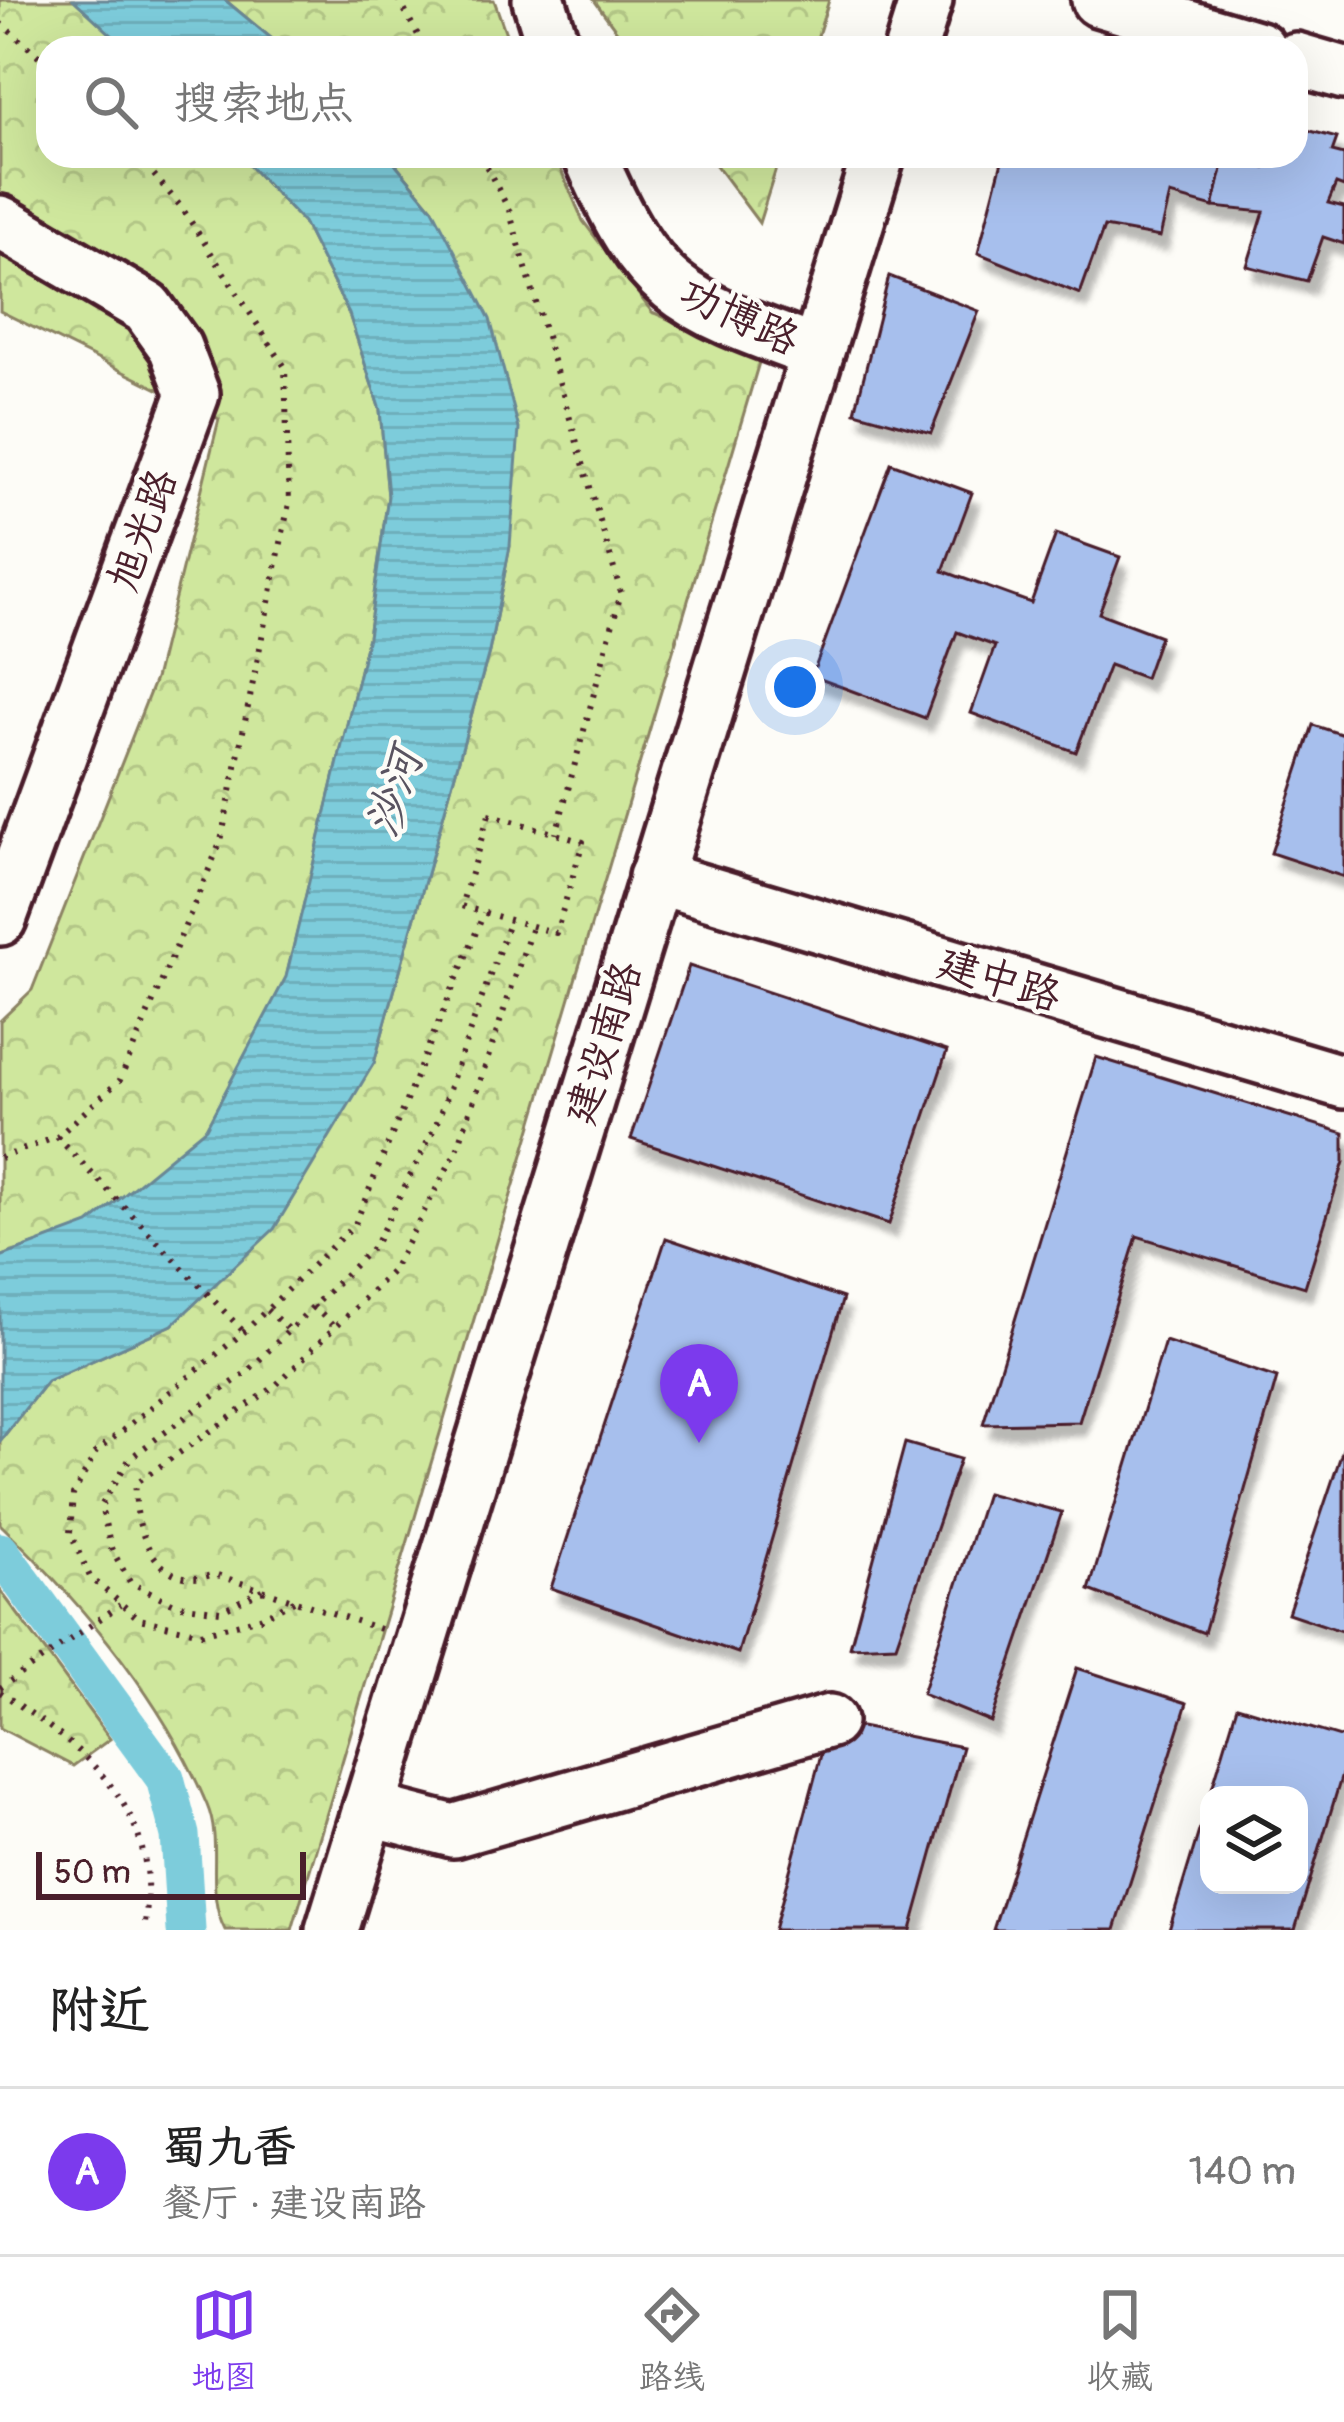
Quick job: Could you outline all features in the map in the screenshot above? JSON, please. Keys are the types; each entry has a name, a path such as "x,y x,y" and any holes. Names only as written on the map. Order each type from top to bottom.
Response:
{"street":[{"path":"539,0 550,36"},
{"path":"915,36 926,0"},
{"path":"1098,0 1219,36"},
{"path":"1308,62 1344,73"},
{"name":"功博路","path":"596,168 634,250 656,275 697,304 817,353"},
{"name":"建设南路","path":"332,1930 874,168"},
{"name":"旭光路","path":"0,222 147,308 176,347 194,394 0,919"},
{"name":"建中路","path":"655,877 1344,1082"},
{"path":"369,1809 453,1831 830,1721"}],"path":[{"path":"400,0 418,36"},
{"path":"0,23 36,54"},
{"path":"0,1158 57,1137 121,1080 221,841 289,503 285,367 182,208 148,168"},
{"path":"487,168 509,210 621,593 556,834"},
{"path":"489,814 583,842 556,933 484,913 461,905 489,814"},
{"path":"294,1601 260,1618 202,1634 139,1619 90,1577 70,1534 73,1495 96,1451 244,1332 355,1224 484,913"},
{"path":"263,1590 220,1611 174,1604 130,1582 111,1548 101,1506 130,1458 247,1372 375,1245 436,1126 510,920"},
{"path":"420,1642 214,1574 201,1579 175,1573 148,1554 134,1515 136,1483 274,1387 392,1271 458,1150 532,927"},
{"path":"57,1137 244,1332"},
{"path":"313,1306 334,1328"},
{"path":"267,1310 290,1330"},
{"path":"121,1604 0,1690 95,1763 122,1804 141,1842 152,1886 144,1930"}],"green space":[{"path":"0,0 74,0 113,36 36,36 36,168 251,168 303,222 349,314 380,410 388,496 368,637 286,978 206,1129 89,1225 0,1257 0,1021 32,990 155,679 219,419 0,311"},
{"path":"225,0 494,0 507,36 268,36"},
{"path":"594,0 829,0 818,36 620,36"},
{"path":"399,168 560,168 583,221 652,312 760,359 292,1930 225,1930 216,1899 214,1836 207,1805 144,1690 89,1619 0,1524 0,1441 47,1381 172,1325 374,1063 489,652 510,546 433,209"},
{"path":"718,168 776,168 759,223"},
{"path":"0,1590 110,1739 73,1766 0,1728"}],"water":[{"path":"74,0 225,0 268,36 113,36"},
{"name":"沙河","path":"251,168 399,168 433,209 490,319 519,429 510,546 489,652 374,1063 274,1229 172,1325 47,1381 0,1441 0,1257 89,1224 206,1128 286,977 368,637 388,496 380,410 349,314 303,222"}],"building":[{"path":"1308,130 1337,138 1332,152 1344,155 1344,187 1336,184 1328,203 1344,207 1344,244 1323,237 1307,281 1247,266 1264,212 1213,207 1222,168 1308,168"},
{"path":"1000,168 1222,168 1213,207 1170,195 1160,237 1104,227 1080,294 978,253"},
{"path":"889,276 979,311 931,433 855,412"},
{"path":"891,463 972,493 943,571 1031,603 1056,534 1120,557 1099,613 1160,636 1145,678 1109,665 1076,752 971,713 995,646 957,632 925,718 812,676"},
{"path":"1313,725 1344,735 1344,877 1271,853"},
{"path":"689,966 947,1051 889,1224 631,1139"},
{"path":"1096,1057 1344,1133 1344,1162 1305,1287 1137,1236 1079,1422 983,1424"},
{"path":"666,1238 843,1298 738,1653 551,1588"},
{"path":"1165,1341 1277,1378 1204,1633 1089,1590"},
{"path":"905,1443 960,1459 896,1645 850,1647"},
{"path":"1344,1446 1344,1632 1288,1613"},
{"path":"986,1493 1062,1512 991,1722 922,1694"},
{"path":"1077,1668 1187,1703 1115,1930 993,1930"},
{"path":"1237,1706 1344,1738 1344,1768 1308,1887 1308,1786 1213,1786"},
{"path":"830,1721 962,1747 911,1930 774,1930"},
{"path":"1200,1828 1200,1894 1306,1894 1295,1930 1169,1930"}],"waterway":[{"path":"0,1552 165,1778 180,1835 186,1930"}],"place":[{"name":"蜀九香","path":"699,1443"}]}
